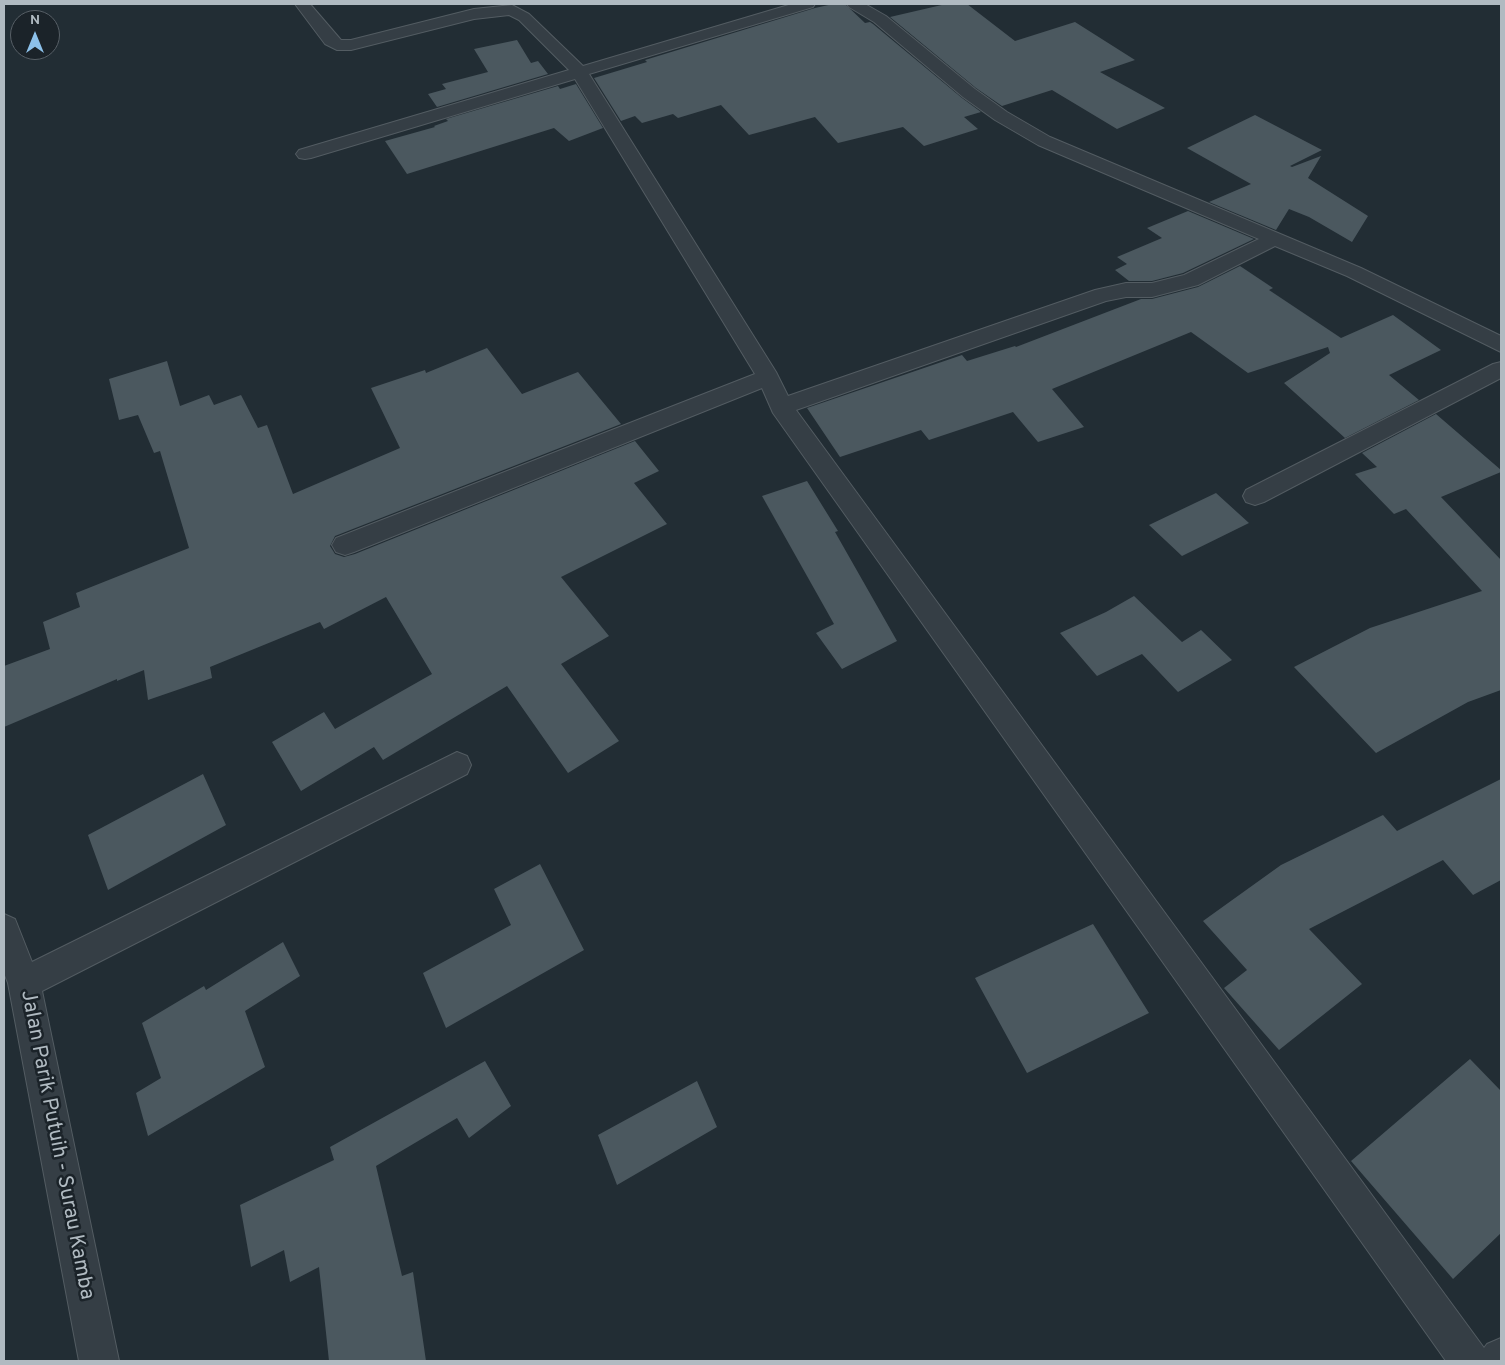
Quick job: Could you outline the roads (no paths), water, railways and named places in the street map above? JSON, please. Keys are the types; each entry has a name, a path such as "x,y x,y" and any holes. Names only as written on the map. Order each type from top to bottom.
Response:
{"street":[{"path":"302,4 331,41 337,45 350,45 474,14 512,10 524,17 579,71 768,377 781,407 1470,1361"},
{"path":"305,154 808,4"},
{"path":"854,4 880,19 968,94 1044,141 1354,272 1501,345"},
{"path":"781,407 1102,295 1126,290 1152,290 1191,280 1274,239"},
{"path":"1255,496 1501,369"},
{"path":"345,545 768,377"},
{"path":"24,983 457,765"},
{"name":"Jalan Parik Putuih - Surau Kamba","path":"4,930 24,983 99,1361"}]}
